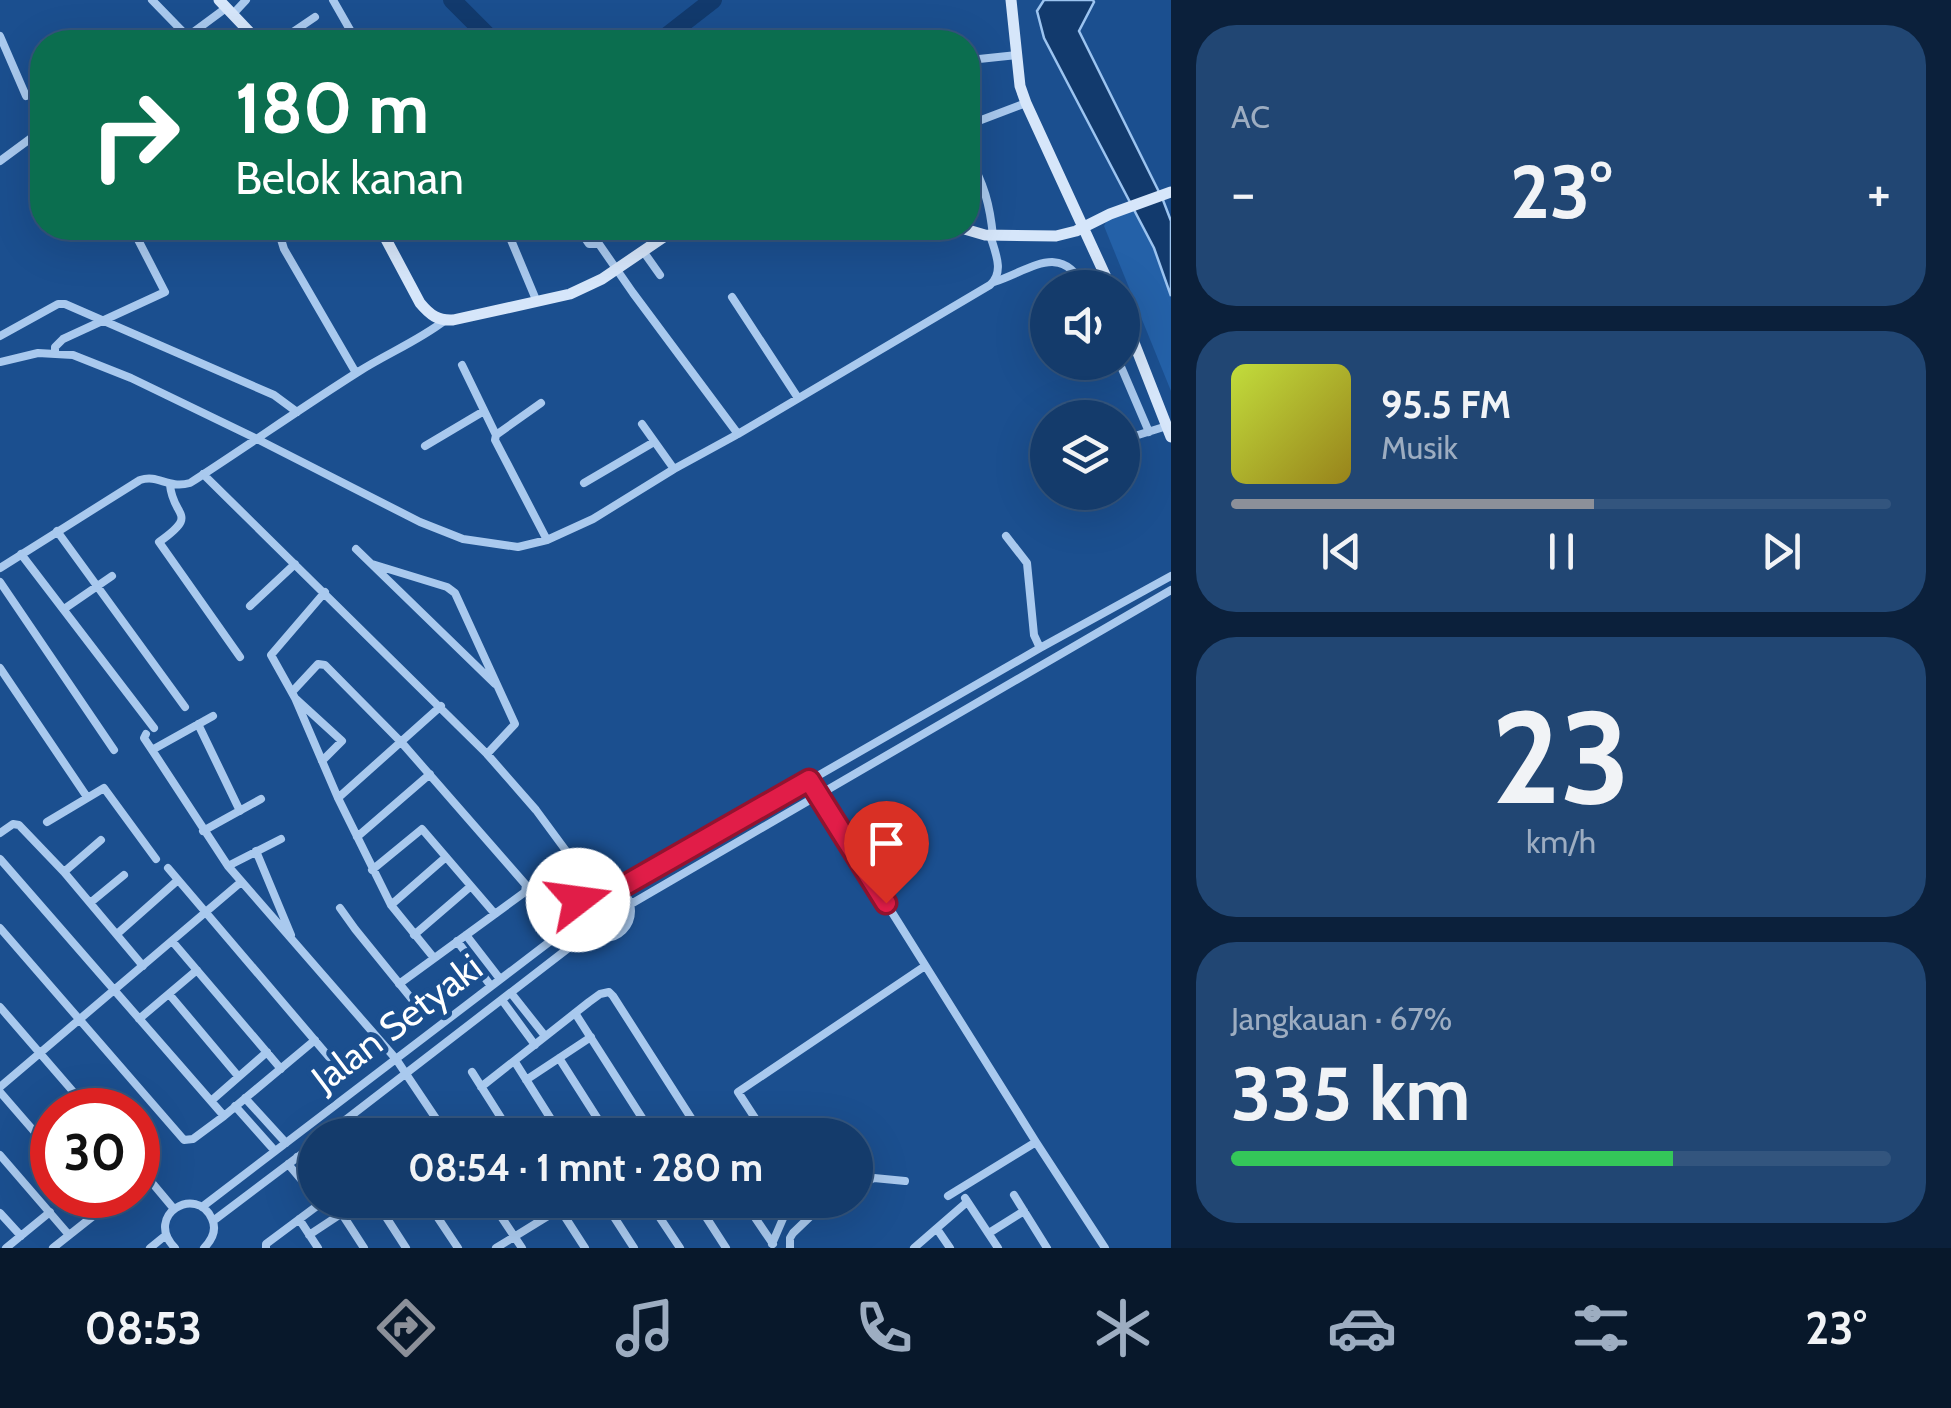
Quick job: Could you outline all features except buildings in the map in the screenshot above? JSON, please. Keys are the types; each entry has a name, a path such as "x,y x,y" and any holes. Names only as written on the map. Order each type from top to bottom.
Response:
{"street":[{"path":"152,0 178,30"},
{"path":"198,30 226,7 246,0"},
{"path":"333,0 350,30"},
{"path":"1011,0 1020,86 1103,270"},
{"path":"226,7 248,30"},
{"path":"296,30 315,17"},
{"path":"0,36 26,96"},
{"path":"980,58 1016,55"},
{"path":"980,120 1026,103"},
{"path":"0,161 30,139"},
{"path":"980,179 990,205 991,236 999,268 994,282"},
{"path":"980,235 1056,236 1166,195"},
{"path":"55,352 63,338 166,292 138,240"},
{"path":"281,240 356,373"},
{"path":"387,240 420,303 429,314 444,321"},
{"path":"511,240 537,302"},
{"path":"586,240 599,244 738,434"},
{"path":"0,568 140,480 150,477 179,486 190,483 356,373 444,321 570,294 602,279 659,240"},
{"path":"643,251 660,275"},
{"path":"0,362 38,353 73,355 131,378 420,522 464,539 518,547 547,540 593,519 994,282 1053,260 1074,270"},
{"path":"732,298 798,398"},
{"path":"0,336 58,304 65,304 274,395 297,412"},
{"path":"1140,358 1169,432 1140,435"},
{"path":"462,365 496,435 496,445 547,540"},
{"path":"1126,380 1148,432"},
{"path":"496,435 541,404"},
{"path":"425,446 484,411"},
{"path":"642,424 674,469"},
{"path":"584,483 654,442"},
{"path":"203,474 441,706 536,810 592,886"},
{"path":"170,485 180,508 181,522 160,542 240,657"},
{"path":"57,532 185,708"},
{"path":"1006,536 1027,563 1034,635 1040,648"},
{"path":"356,549 498,687"},
{"path":"21,554 154,728"},
{"path":"250,606 295,564"},
{"path":"372,564 452,590 515,724 486,754"},
{"path":"64,609 112,576"},
{"path":"620,888 1167,578 1169,591 631,904"},
{"path":"0,582 114,750"},
{"path":"325,592 271,655 391,906 434,958"},
{"path":"293,695 321,663 402,743 526,885 525,892 399,984"},
{"path":"0,668 86,797"},
{"path":"293,695 342,740 322,761"},
{"path":"338,798 441,706"},
{"path":"152,750 213,716"},
{"path":"198,724 240,811"},
{"path":"146,734 144,738 228,866 396,1059 437,1118"},
{"path":"357,837 430,774"},
{"path":"809,780 1105,1248"},
{"path":"47,822 101,788 156,860"},
{"path":"203,831 261,800"},
{"path":"0,833 17,824 64,872 143,966"},
{"path":"372,870 422,829 495,914"},
{"path":"228,866 281,839"},
{"path":"64,872 101,840"},
{"path":"256,852 295,944"},
{"path":"391,906 446,857"},
{"path":"0,860 224,1116"},
{"path":"168,868 329,1057"},
{"path":"90,903 124,876"},
{"path":"117,934 178,880"},
{"path":"30,1126 0,1090 241,882"},
{"path":"607,883 620,888 631,904 628,924 618,935 603,938 588,934 578,920 578,900 592,886 607,883"},
{"path":"414,935 471,886"},
{"path":"340,908 415,1003"},
{"name":"Jalan Setyaki","path":"202,1207 578,920"},
{"path":"0,928 184,1140 193,1140 315,1040"},
{"path":"348,1118 588,934"},
{"path":"466,935 500,979"},
{"path":"172,941 281,1069"},
{"path":"457,942 491,986"},
{"path":"755,1118 738,1092 925,966"},
{"path":"139,1020 197,970"},
{"path":"481,1087 600,994 608,992 691,1118"},
{"path":"511,993 545,1036"},
{"path":"169,994 238,1076"},
{"path":"502,1000 536,1044"},
{"path":"0,1008 69,1088"},
{"path":"575,1013 642,1118"},
{"path":"526,1080 591,1036"},
{"path":"211,1101 267,1052"},
{"path":"559,1058 597,1118"},
{"path":"515,1062 550,1118"},
{"path":"472,1072 501,1118"},
{"path":"245,1098 286,1144"},
{"path":"236,1106 275,1151"},
{"path":"948,1196 1036,1142"},
{"path":"0,1155 30,1189"},
{"path":"213,1222 298,1157"},
{"path":"288,1164 298,1175"},
{"path":"873,1178 906,1181"},
{"path":"960,1190 998,1248"},
{"path":"160,1192 174,1209"},
{"path":"1014,1196 1048,1248"},
{"path":"914,1248 967,1202"},
{"path":"175,1248 166,1236 167,1218 185,1204 202,1207 213,1222 214,1234 204,1248"},
{"path":"989,1234 1024,1211"},
{"path":"0,1213 20,1236"},
{"path":"6,1248 42,1218"},
{"path":"55,1218 69,1235"},
{"path":"60,1246 89,1218"},
{"path":"310,1235 336,1218"},
{"path":"345,1218 364,1248"},
{"path":"387,1218 406,1248"},
{"path":"438,1218 458,1248"},
{"path":"502,1218 522,1248"},
{"path":"496,1248 538,1218"},
{"path":"566,1218 585,1248"},
{"path":"615,1218 634,1248"},
{"path":"660,1218 680,1248"},
{"path":"707,1218 726,1248"},
{"path":"754,1218 772,1246"},
{"path":"772,1246 784,1218"},
{"path":"790,1248 790,1238 810,1218"},
{"path":"266,1248 266,1244 299,1219 318,1248"},
{"path":"937,1228 950,1248"},
{"path":"778,1233 790,1238"},
{"path":"150,1248 166,1236"}],"shaded area":[{"path":"1044,0 1094,2 1079,31 1171,221 1171,296 1154,248 1044,38 1037,11"},
{"path":"1132,207 1154,248 1171,296 1171,391 1140,315 1140,270 1122,270 1104,226 1110,214"}],"waterway":[{"path":"452,0 482,30"},
{"path":"674,30 713,0"}],"route":[{"path":"578,900 592,886 607,883 620,888 809,780 886,903"}]}
